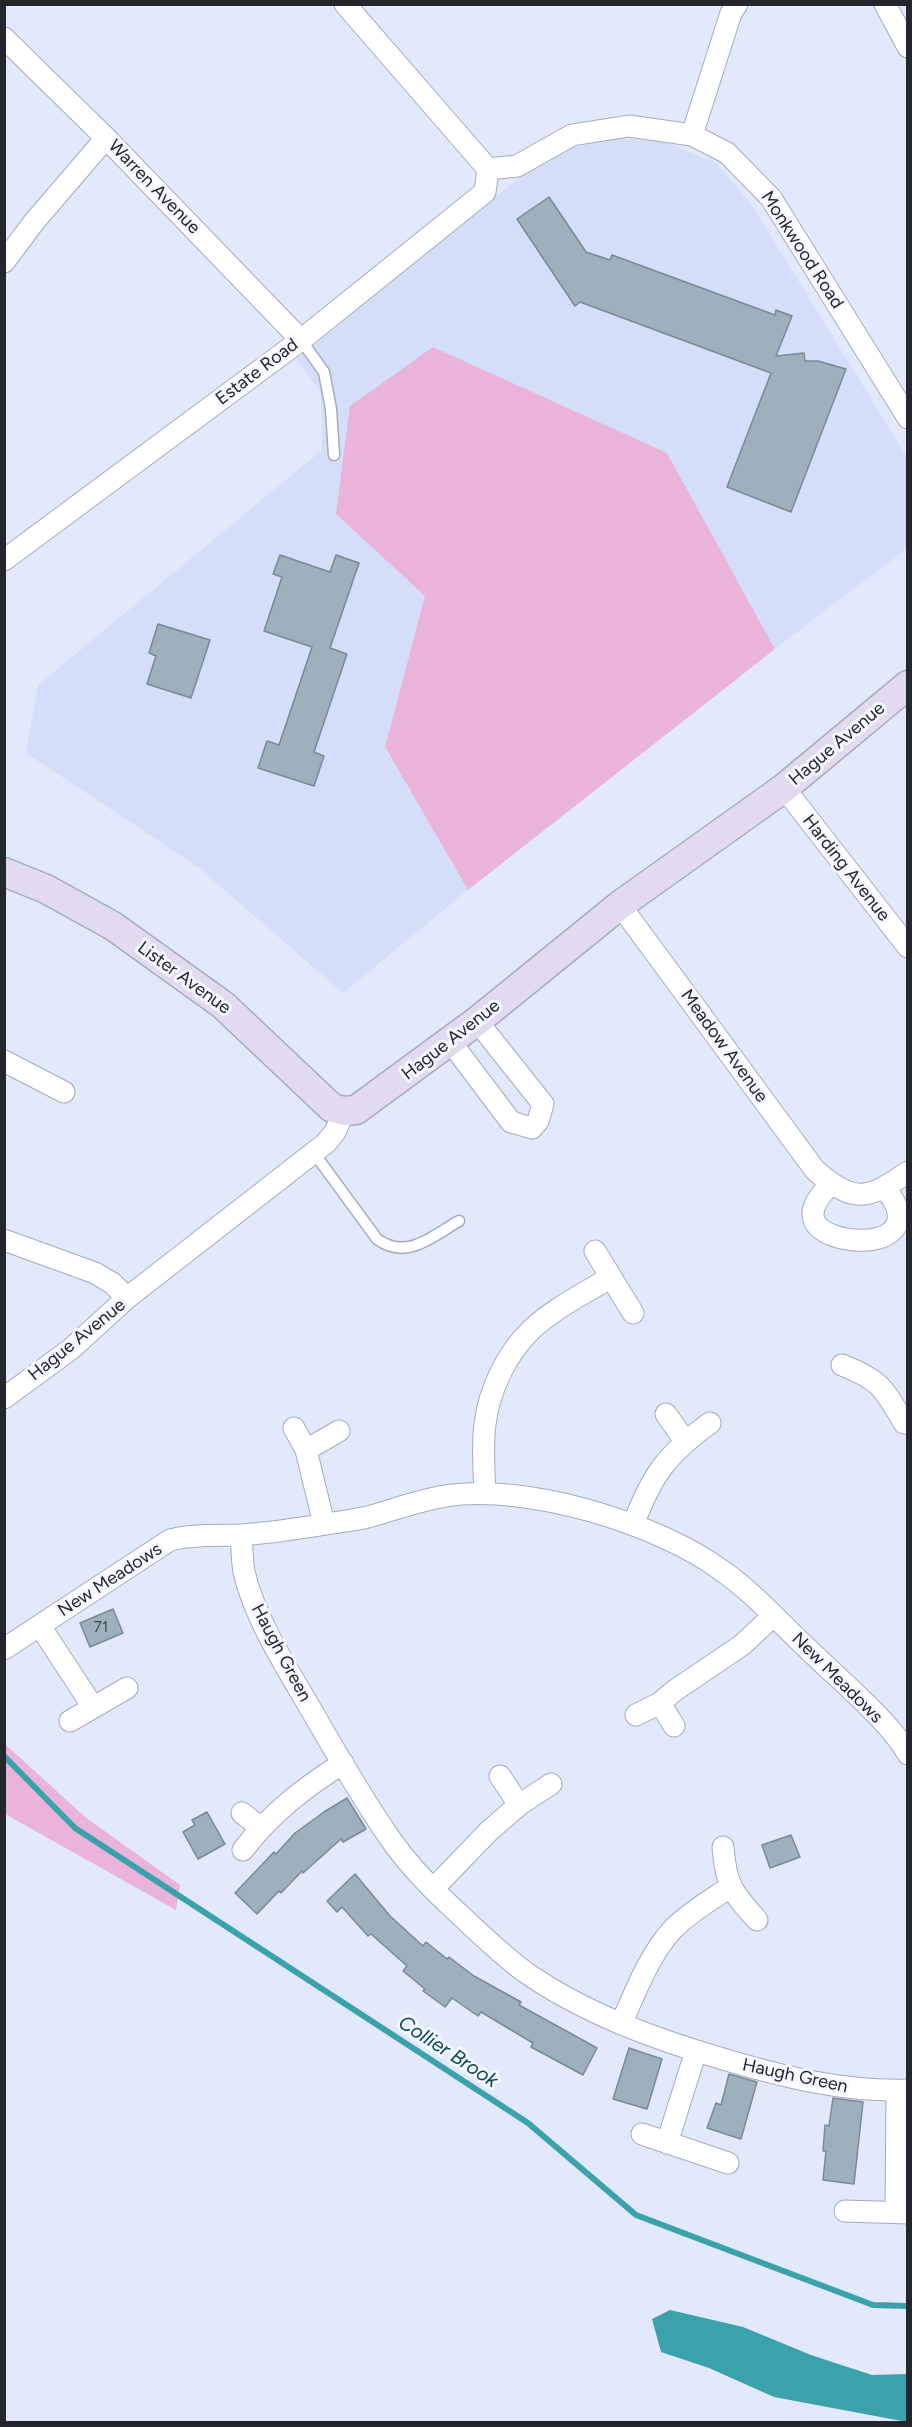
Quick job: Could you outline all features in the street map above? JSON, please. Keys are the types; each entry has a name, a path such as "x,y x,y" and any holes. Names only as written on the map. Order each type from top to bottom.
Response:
{"street":[{"path":"345,4 488,169"},
{"path":"692,135 731,13 737,4"},
{"path":"885,4 908,47"},
{"name":"Warren Avenue","path":"4,38 106,138 301,340"},
{"name":"Monkwood Road","path":"488,169 517,166 572,135 629,126 692,135 727,153 771,198 905,408"},
{"path":"4,262 34,222 106,138"},
{"name":"Estate Road","path":"4,560 301,340 485,192 488,169"},
{"name":"Hague Avenue","path":"4,1398 71,1349 127,1298 314,1153 331,1138 344,1111 356,1110 370,1102 477,1021 620,905 784,788 908,685"},
{"name":"Harding Avenue","path":"784,788 906,942"},
{"name":"Lister Avenue","path":"4,872 46,889 113,926 223,1005 332,1108 344,1111"},
{"name":"Meadow Avenue","path":"620,905 815,1170 842,1191 856,1195 870,1194 885,1188 908,1172"},
{"path":"450,1041 511,1122 532,1128 538,1121 543,1104 477,1021"},
{"path":"4,1061 64,1092"},
{"path":"831,1183 813,1209 813,1220 831,1235 857,1240 876,1239 888,1235 896,1228 899,1215 897,1205 885,1188"},
{"path":"4,1240 95,1273 112,1283 127,1298"},
{"path":"595,1251 633,1313"},
{"path":"485,1492 485,1424 501,1372 530,1331 555,1311 611,1277"},
{"path":"842,1365 867,1375 881,1386 906,1423"},
{"path":"666,1414 685,1441"},
{"path":"633,1525 651,1480 685,1441 710,1423"},
{"path":"294,1428 306,1450 324,1524"},
{"path":"306,1450 339,1431"},
{"name":"New Meadows","path":"4,1648 170,1540 192,1535 240,1535 324,1524 368,1516 400,1506 447,1496 485,1492 563,1505 633,1525 671,1541 722,1570 773,1616 905,1744"},
{"name":"Haugh Green","path":"240,1535 244,1570 252,1598 281,1657 343,1763 394,1845 433,1889 482,1936 525,1971 578,2004 621,2024 696,2051 773,2074 816,2084 853,2089 902,2090 902,2212 845,2211"},
{"path":"636,1715 660,1703 674,1691 742,1646 773,1616"},
{"name":"New Meadows","path":"40,1626 93,1707"},
{"path":"70,1720 127,1688"},
{"path":"660,1703 674,1726"},
{"path":"243,1850 260,1827 304,1788 343,1763"},
{"path":"500,1776 519,1805"},
{"path":"433,1889 489,1831 519,1805 551,1784"},
{"path":"242,1813 260,1827"},
{"path":"723,1847 725,1874 730,1887 757,1920"},
{"path":"621,2024 655,1952 665,1939 697,1909 730,1887"},
{"path":"667,2143 696,2051"},
{"path":"642,2134 728,2163"}],"lane":[{"path":"301,340 324,372 331,410 334,455"},
{"path":"314,1153 377,1239 387,1246 401,1249 413,1247 459,1221"}],"shaded area":[{"path":"620,138 662,141 716,163 751,204 907,457 907,548 775,649 667,453 336,514 426,596 385,748 468,890 343,993 198,867 26,753 38,685 322,450 321,393 297,359 535,165 574,147"},
{"path":"433,347 667,453 775,649 468,890 385,747 425,596 336,514 350,406"},
{"path":"4,1743 85,1817 180,1885 176,1910 5,1814"}],"water":[{"path":"670,2310 743,2327 811,2355 872,2375 907,2374 907,2422 774,2397 709,2368 661,2352 652,2319"}],"building":[{"path":"549,197 586,252 610,260 612,255 775,315 776,310 792,316 776,356 804,353 805,361 818,361 846,369 791,512 727,487 771,373 580,302 575,306 517,219"},
{"path":"280,555 330,572 336,555 359,563 330,648 347,654 314,752 324,756 314,786 258,768 267,741 279,745 312,647 264,631 282,577 273,574"},
{"path":"158,624 210,640 191,698 147,684 156,656 149,653"},
{"path":"113,1609 123,1633 90,1647 80,1623"},
{"path":"347,1798 366,1829 343,1842 341,1839 303,1873 302,1871 281,1893 279,1891 257,1914 235,1893 295,1833"},
{"path":"207,1812 225,1844 198,1859 183,1832 195,1825 192,1820"},
{"path":"791,1835 800,1857 770,1868 762,1845"},
{"path":"355,1874 390,1916 423,1946 426,1942 447,1959 449,1957 474,1976 521,2002 519,2005 597,2048 583,2075 531,2047 533,2043 481,2012 478,2016 452,1998 445,2007 423,1991 425,1989 403,1971 407,1966 371,1934 368,1936 342,1907 337,1912 327,1901"},
{"path":"629,2048 662,2059 647,2109 613,2099"},
{"path":"729,2074 757,2082 741,2139 707,2128 716,2103 721,2105"},
{"path":"833,2098 863,2102 854,2184 823,2180 826,2151 823,2151 825,2125 829,2126"}],"waterway":[{"name":"Collier Brook","path":"4,1756 75,1828 528,2123 636,2215 873,2305 908,2306"}]}
